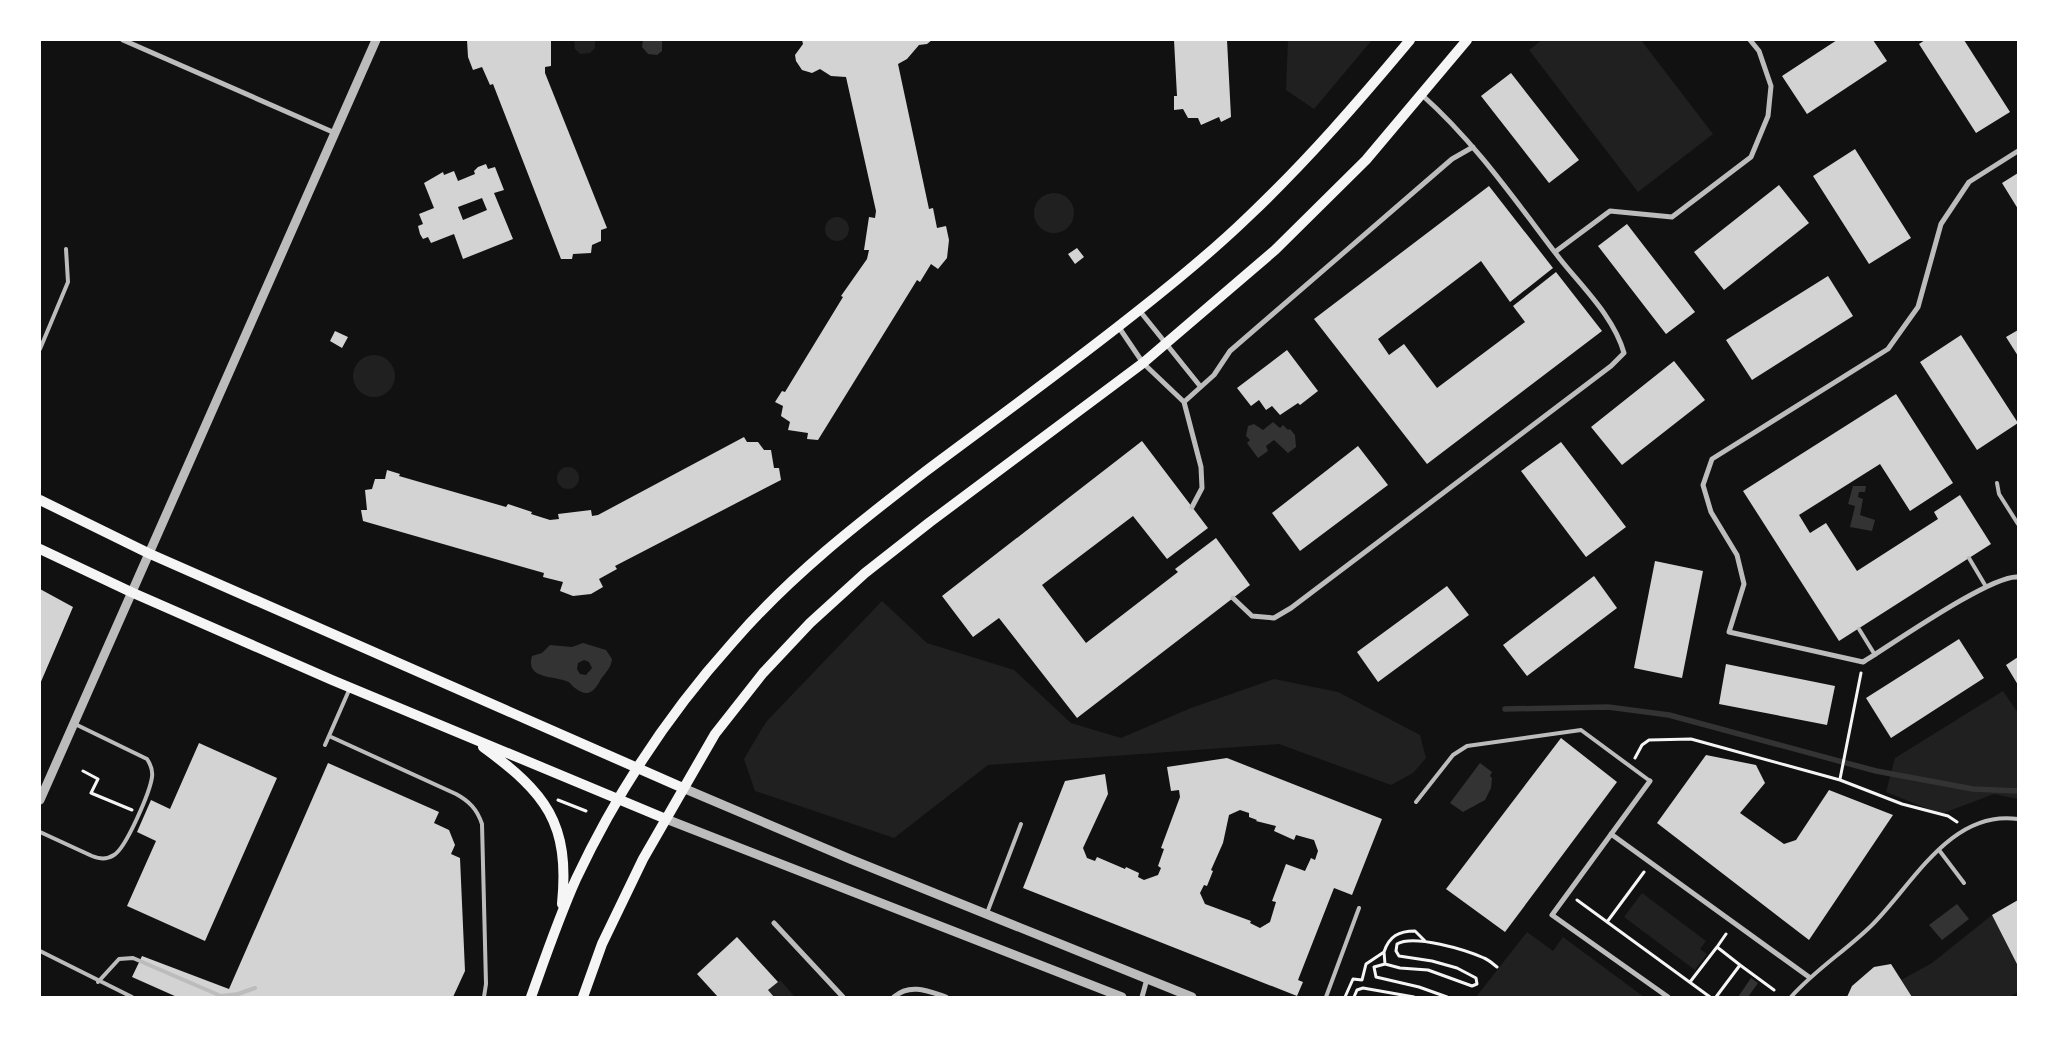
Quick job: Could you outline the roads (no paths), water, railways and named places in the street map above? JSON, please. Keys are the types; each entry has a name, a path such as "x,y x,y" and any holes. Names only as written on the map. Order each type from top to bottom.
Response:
{"main road":[{"path":"531,997 561,914 577,878 638,767 716,661 760,612 812,562 862,520 1139,310 1249,217 1354,107 1410,40"},
{"path":"583,997 602,944 620,904 683,788 715,734 739,702 782,652 838,596 937,516 1143,364 1308,220 1366,160 1467,40"},
{"path":"40,500 148,552 683,788"},
{"path":"40,549 131,592 350,688 666,819"},
{"path":"470,738 529,783 552,816 559,837 563,859 564,882 561,914"}],"street":[{"path":"124,40 335,132"},
{"path":"40,800 148,552 376,40"},
{"path":"1555,252 1610,211 1672,217 1751,157 1768,116 1771,86 1758,51 1750,40"},
{"path":"1233,598 1252,616 1274,618 1291,608 1612,366 1624,353 1618,334 1555,252 1472,147 1443,114 1422,95"},
{"path":"1184,402 1214,375 1230,351 1452,159 1472,147"},
{"path":"2018,151 1969,182 1940,224 1918,307 1888,349 1712,459 1703,485 1711,512 1737,556 1744,584 1729,632 1863,662 1985,585 2011,576 2018,576"},
{"path":"1139,310 1200,386"},
{"path":"1118,326 1143,364 1184,402 1201,467 1202,488 1192,507"},
{"path":"1650,781 1552,915 1668,997"},
{"path":"683,788 850,859 1192,997"},
{"path":"666,819 1122,997"},
{"path":"1611,834 1809,977"},
{"path":"774,923 843,997"},
{"path":"1142,997 1147,979"},
{"path":"894,997 902,990 916,989 946,997"}],"lane":[{"path":"40,348 68,282 66,249"},
{"path":"1996,483 1999,494 2018,524"},
{"path":"1969,558 1985,585"},
{"path":"1858,629 1875,655"},
{"path":"325,745 350,688"},
{"path":"40,832 92,856 101,859 107,858 122,848 151,783 152,769 150,764 141,755 74,723"},
{"path":"1416,802 1453,755 1467,746 1581,730 1631,765 1650,781"},
{"path":"329,736 456,794 465,799 478,813 482,824 486,984 484,997"},
{"path":"1791,997 1809,977 1871,926 1950,839 1972,825 2004,817 2018,819"},
{"path":"987,913 1022,824"},
{"path":"1939,850 1964,883"},
{"path":"1326,997 1359,908"},
{"path":"40,951 98,982 132,997"},
{"path":"98,982 119,959 133,958 221,996 238,994 256,988"}],"waterway":[{"path":"1505,709 1608,707 1669,715 1876,771 1973,789 2018,791"}]}
